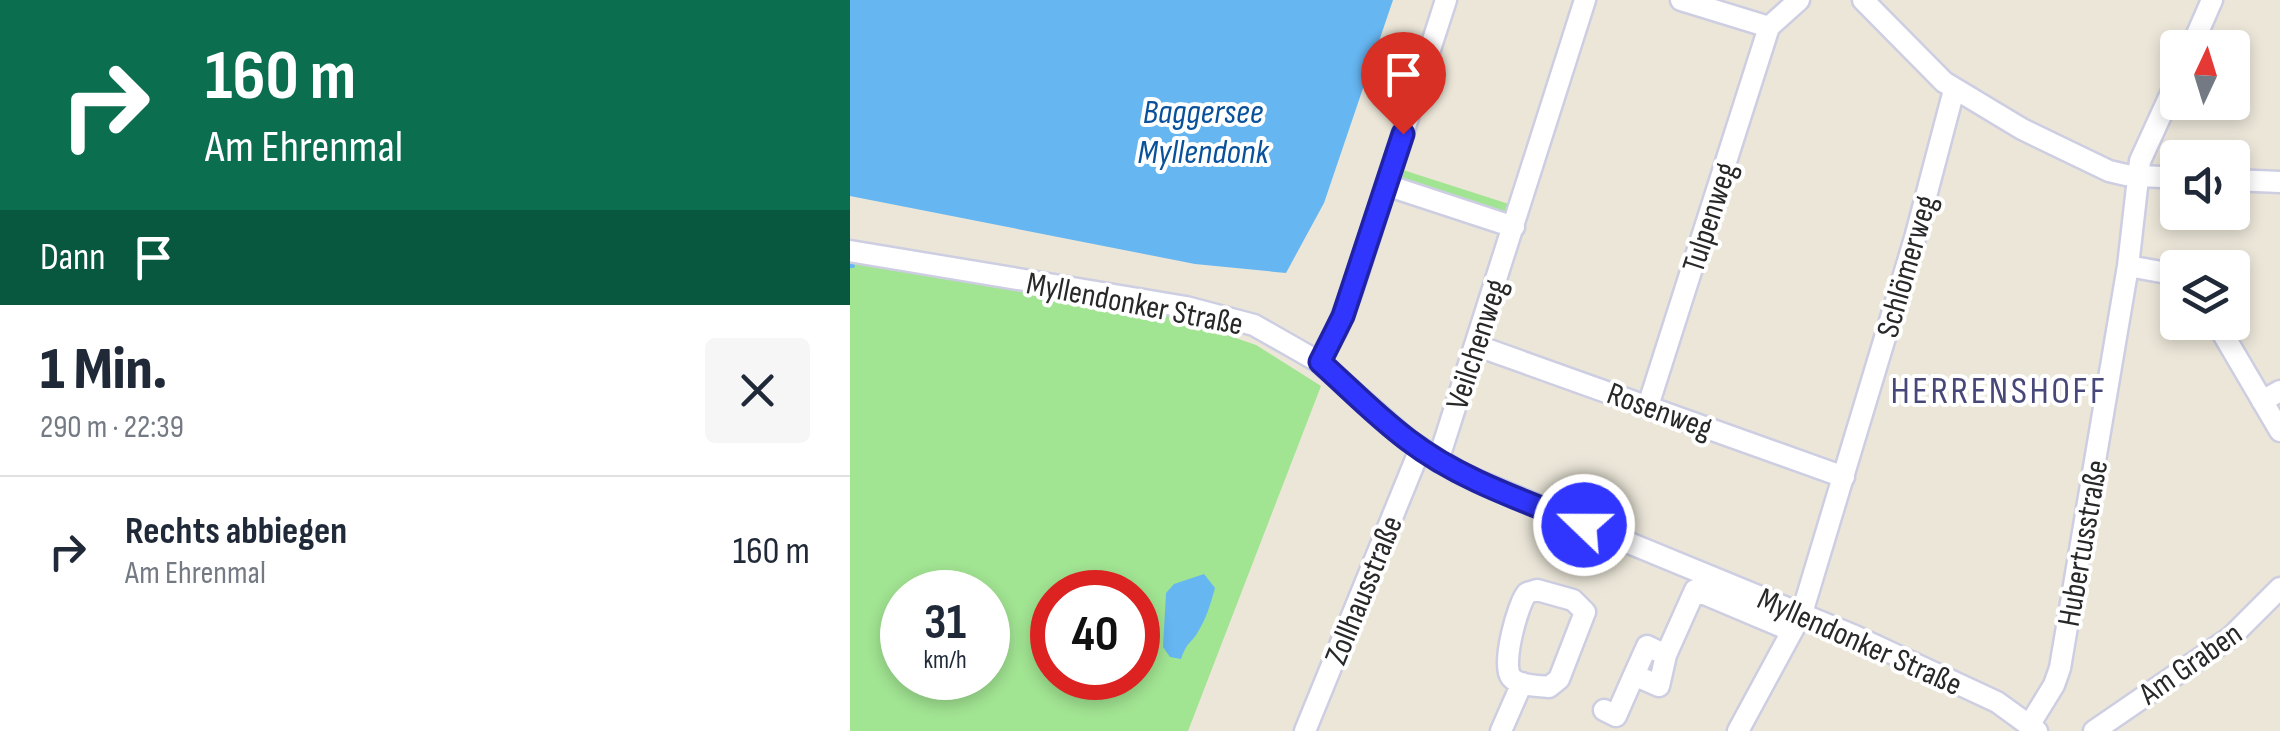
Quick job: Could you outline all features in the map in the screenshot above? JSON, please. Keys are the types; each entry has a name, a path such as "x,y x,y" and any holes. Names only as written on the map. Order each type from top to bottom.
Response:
{"street":[{"path":"1320,362 1343,316 1446,0"},
{"name":"Veilchenweg","path":"1438,460 1585,0"},
{"path":"1682,0 1769,28 1800,0"},
{"path":"1863,0 1918,59 1954,90 2077,158 2118,174 2160,177"},
{"path":"2199,30 2212,0"},
{"name":"Tulpenweg","path":"1648,406 1769,28"},
{"name":"Schlömerweg","path":"1738,731 1797,622 1915,238 1954,90"},
{"name":"Hubertusstraße","path":"2033,728 2060,668 2128,266 2140,161 2160,117"},
{"path":"2250,181 2280,182"},
{"path":"1386,185 1514,226"},
{"name":"Myllendonker Straße","path":"850,251 1211,312 1265,330 1320,362 1438,460 1797,622 1981,694 2033,728"},
{"path":"2128,266 2160,272"},
{"path":"2229,340 2271,396 2280,431"},
{"name":"Rosenweg","path":"1475,345 1844,477"},
{"name":"Zollhausstraße","path":"1305,731 1420,448"},
{"name":"Am Graben","path":"2094,731 2231,637 2280,588"},
{"path":"1537,590 1580,604 1584,620 1558,681 1549,687 1522,683 1510,676 1508,658 1524,595 1537,590"},
{"path":"1604,710 1616,716 1647,646 1666,655 1695,590 1797,622"},
{"path":"1500,731 1522,683"}],"green space":[{"path":"1403,170 1512,205 1505,215 1402,181"},
{"path":"850,261 1160,312 1256,345 1321,386 1188,731 850,731"}],"water":[{"name":"Baggersee Myllendonk","path":"850,0 1393,0 1324,203 1286,273 1195,264 850,196"},
{"path":"1204,574 1215,588 1207,615 1181,659 1170,657 1163,647 1166,593 1174,584"}],"district":[{"name":"HERRENSHOFF","path":"1999,390"}],"route":[{"path":"1403,134 1343,316 1320,362 1409,441 1438,460 1479,482 1584,525"}]}
